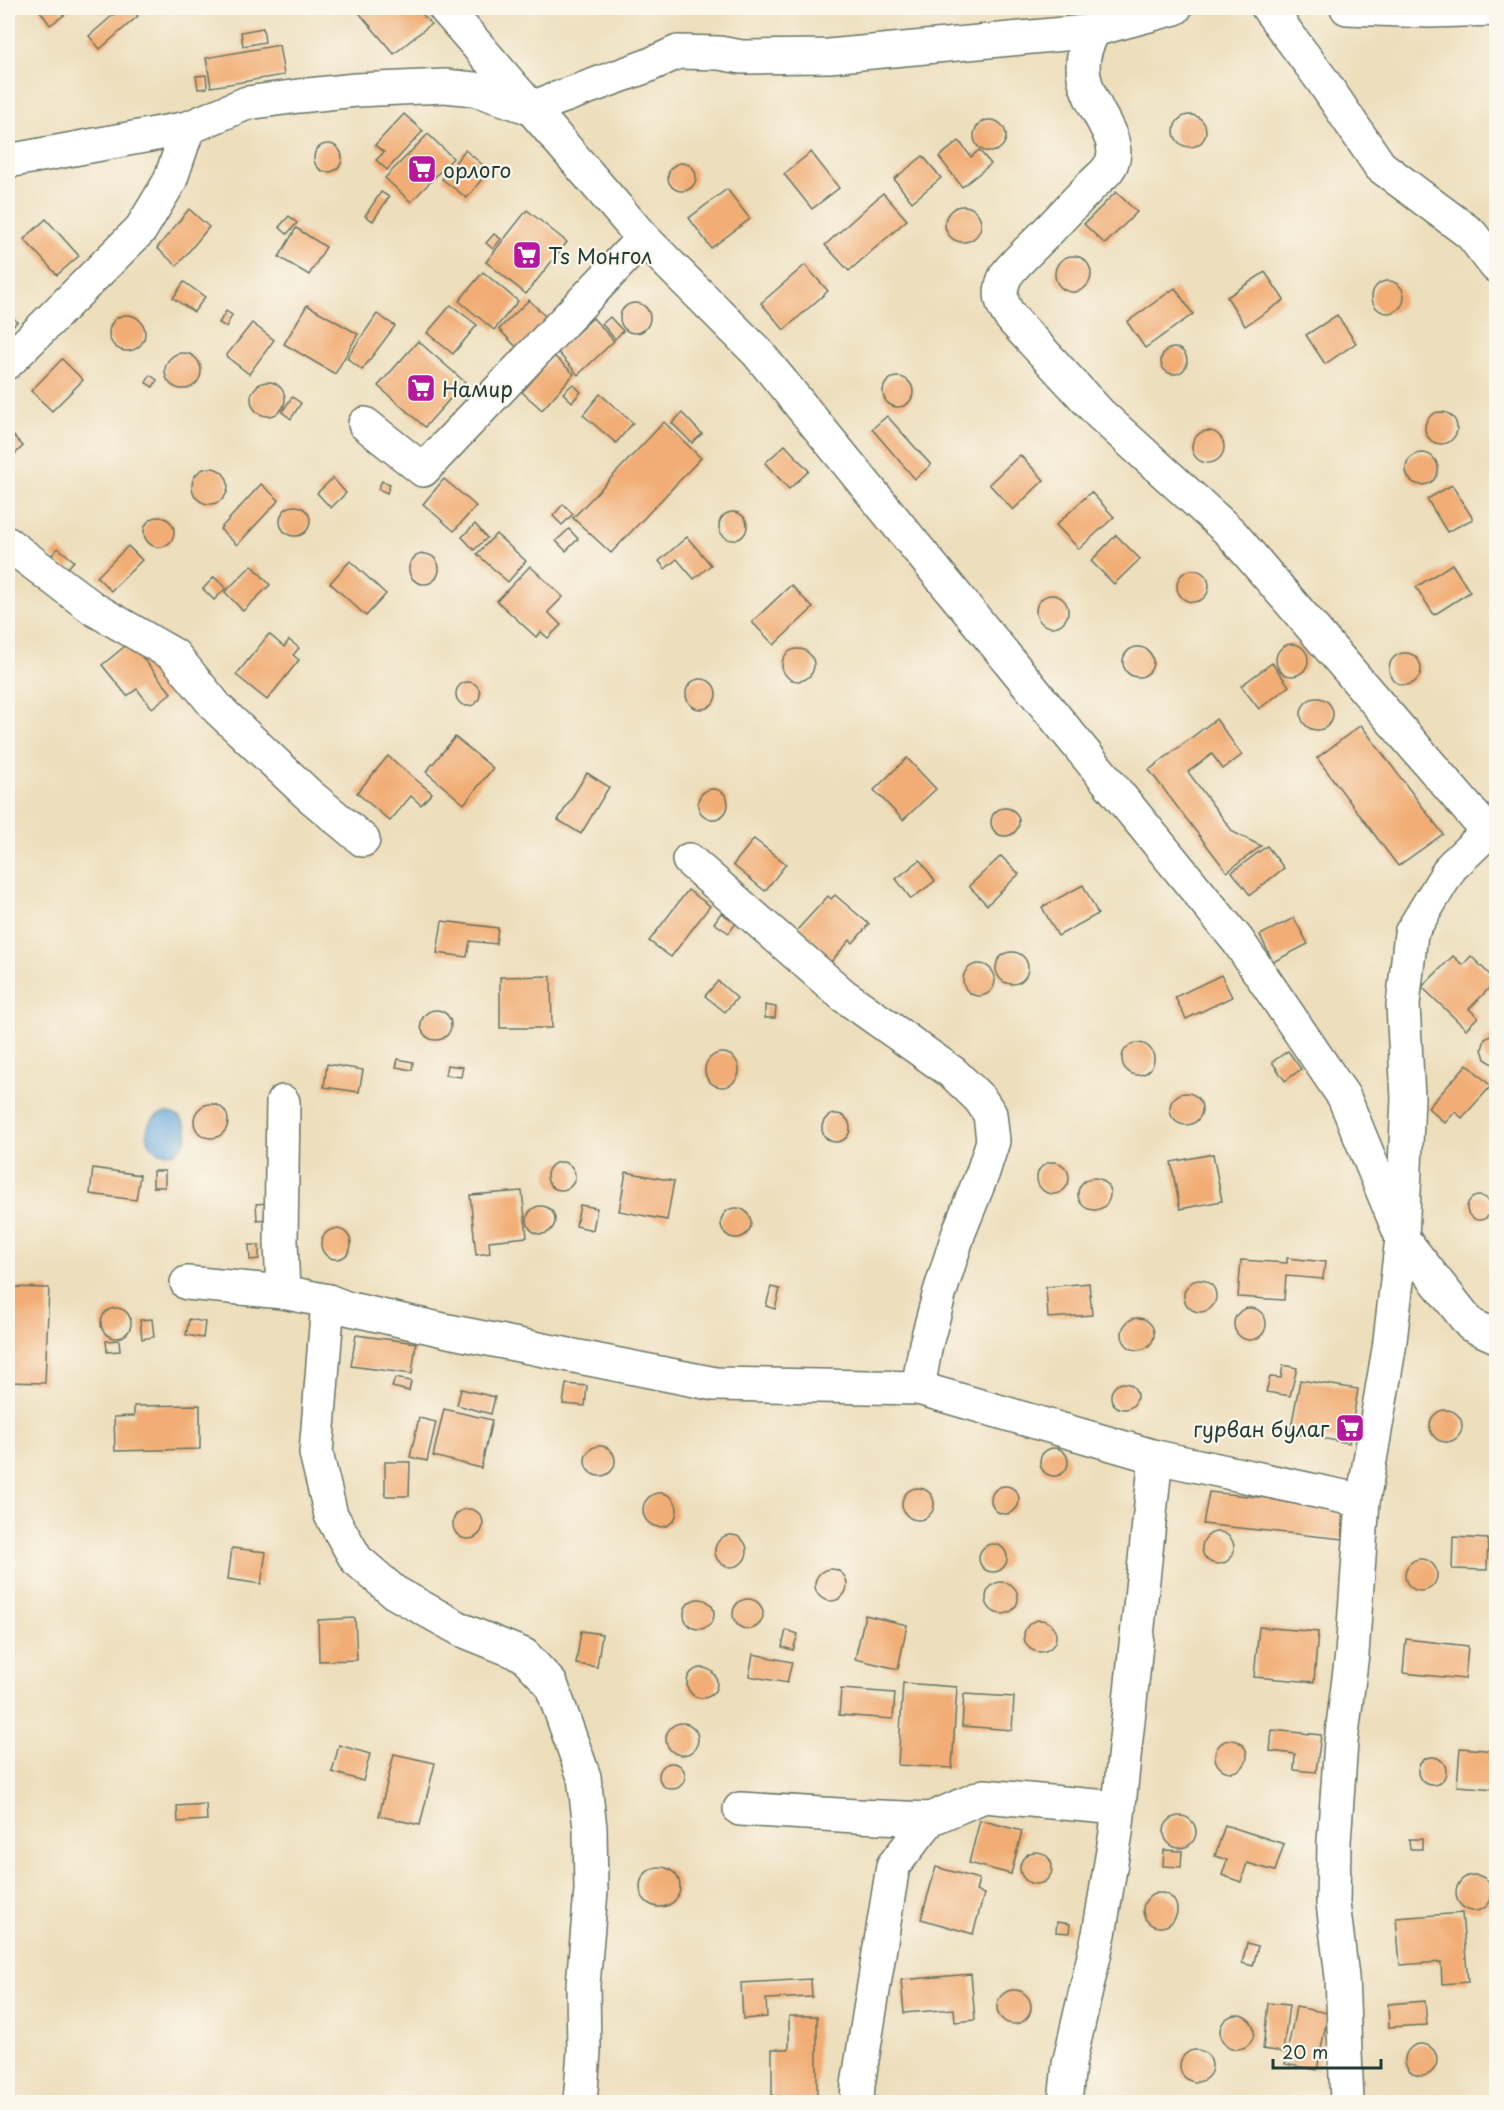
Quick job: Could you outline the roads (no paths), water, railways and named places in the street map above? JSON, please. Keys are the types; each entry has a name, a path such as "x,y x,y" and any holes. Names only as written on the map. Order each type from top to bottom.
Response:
{"street":[{"path":"445,8 643,238 757,352 1238,941 1344,1097 1402,1238 1471,1325 1497,1336"},
{"path":"8,161 188,128 247,104 356,90 445,86 474,89 531,108 647,66 678,52 719,53 742,57 829,56 1095,30 1175,8"},
{"path":"1268,8 1322,80 1380,166 1471,234 1497,266"},
{"path":"1347,8 1430,11 1497,9"},
{"path":"1095,30 1088,40 1083,71 1089,94 1115,150 1112,162 1107,171 1006,275 1000,285 1002,305 1100,414 1231,533 1492,828 1451,867 1410,933 1403,1005 1408,1098 1402,1238 1389,1349 1363,1501 1352,1654 1341,1742 1333,1873 1333,1904 1342,1977 1347,2103"},
{"path":"8,362 141,229 170,181 188,128"},
{"path":"365,424 423,470 643,238"},
{"path":"8,544 94,609 174,655 218,709 309,795 363,840"},
{"path":"689,861 843,995 953,1073 980,1099 990,1114 993,1141 959,1232 940,1292 926,1344 918,1388"},
{"path":"283,1293 281,1220 284,1102"},
{"path":"187,1283 283,1293 328,1301 346,1308 448,1331 715,1384 918,1388 1156,1457 1363,1501"},
{"path":"328,1301 316,1453 331,1515 356,1559 394,1592 462,1630 524,1655 551,1684 584,1777 590,1828 591,1891 583,1985 584,2052 580,2103"},
{"path":"1065,2103 1069,2064 1099,1934 1119,1808 1156,1457"},
{"path":"740,1809 930,1819 984,1796 1119,1808"},
{"path":"857,2103 893,1866 930,1819"}],"water":[{"path":"167,1113 181,1119 187,1133 181,1147 167,1153 153,1147 147,1133 153,1119"}],"place":[{"name":"орлого","path":"422,169"},
{"name":"Ts Монгол","path":"527,255"},
{"name":"Намир","path":"421,388"},
{"name":"гурван булаг","path":"1350,1428"}]}
